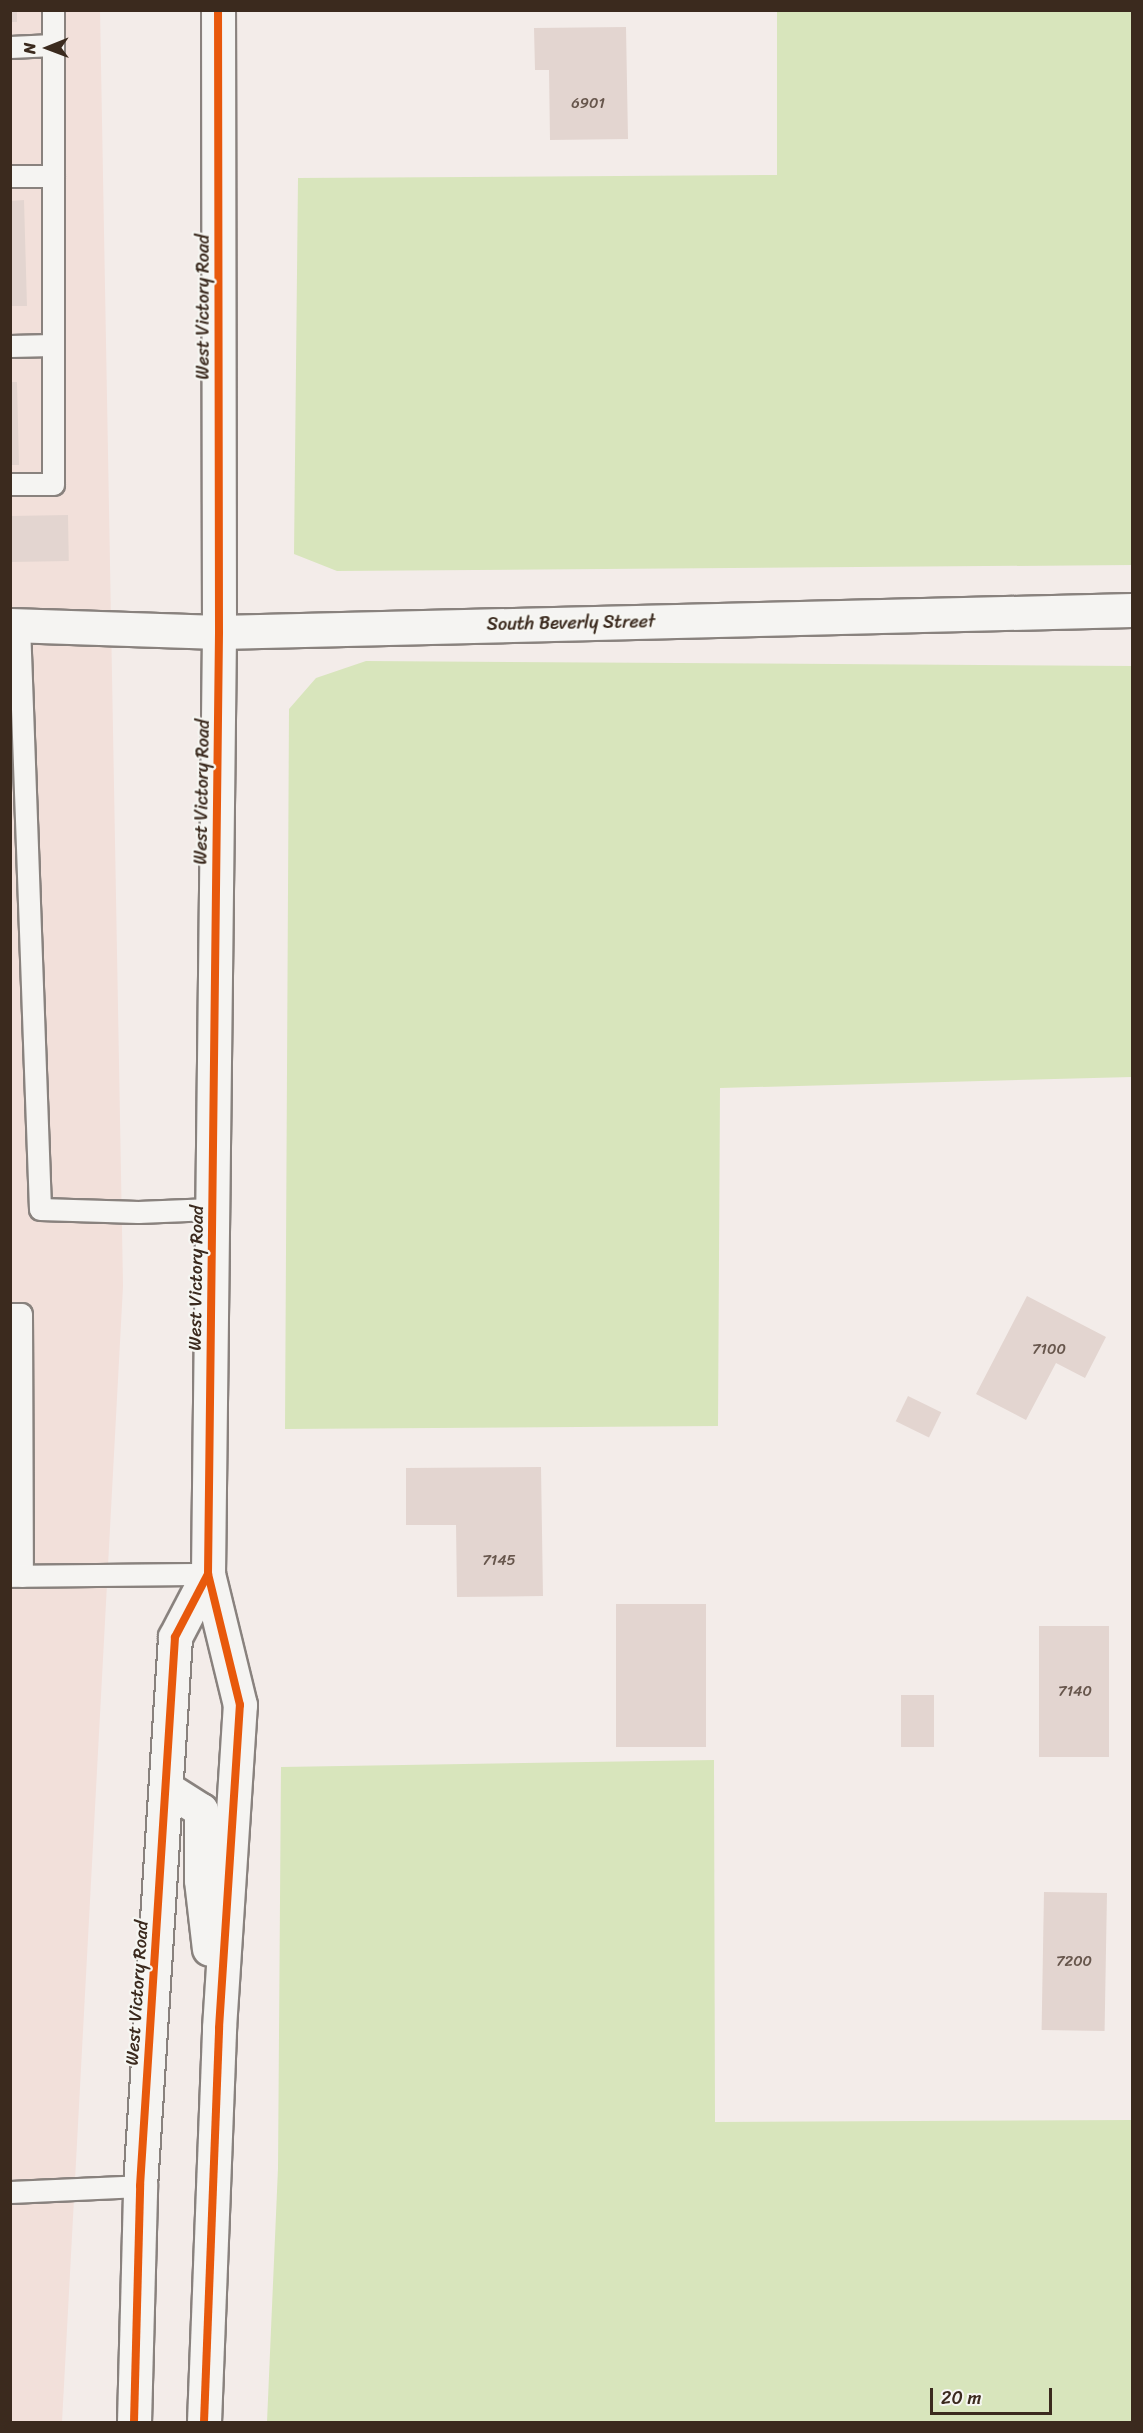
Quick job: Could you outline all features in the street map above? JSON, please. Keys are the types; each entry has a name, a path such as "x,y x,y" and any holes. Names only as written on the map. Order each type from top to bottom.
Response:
{"main road":[{"name":"West Victory Road","path":"204,2422 219,2028 240,1704 208,1574 219,632 218,10"},
{"name":"South Beverly Street","path":"15,625 219,632 1132,609"},
{"name":"West Victory Road","path":"134,2422 140,2186 176,1637 208,1574"},
{"name":"West Victory Road","path":"166,1788 201,1810 201,1880 219,2028"}],"lane":[{"path":"10,484 53,484 53,10"},
{"path":"10,46 53,45"},
{"path":"10,176 53,176"},
{"path":"10,346 53,345"},
{"path":"15,625 16,765 40,1209 138,1212 212,1209"},
{"path":"10,1314 21,1314 16,1576 208,1574"},
{"path":"10,2192 140,2186"}],"shaded area":[{"path":"100,10 123,1286 62,2422 11,2422 10,11"}],"green space":[{"path":"777,11 1132,11 1132,565 337,571 294,554 298,178 777,175"},
{"path":"366,661 1132,666 1132,1077 720,1088 718,1426 285,1429 289,709 316,678"},
{"path":"714,1760 715,2122 1132,2120 1132,2422 267,2422 278,2168 281,1767"}],"building":[{"path":"10,10 17,10 17,22 10,22"},
{"path":"626,27 628,139 550,140 549,70 535,70 534,28"},
{"path":"24,200 27,306 10,306 10,201"},
{"path":"10,382 17,382 19,465 10,465"},
{"path":"68,515 69,561 11,562 10,516"},
{"path":"1027,1296 1106,1337 1085,1378 1056,1363 1026,1420 976,1394"},
{"path":"908,1396 941,1412 929,1437 896,1421"},
{"path":"541,1467 543,1596 457,1597 456,1525 406,1525 406,1468"},
{"path":"616,1604 706,1604 706,1747 616,1747"},
{"path":"1039,1626 1109,1626 1109,1757 1039,1757"},
{"path":"901,1695 934,1695 934,1747 901,1747"},
{"path":"1044,1892 1107,1893 1105,2031 1042,2030"}],"cycle path":[{"path":"204,2422 219,2028 240,1705 208,1574 219,632 218,10"},
{"path":"134,2422 140,2186 175,1637 208,1574"}]}
